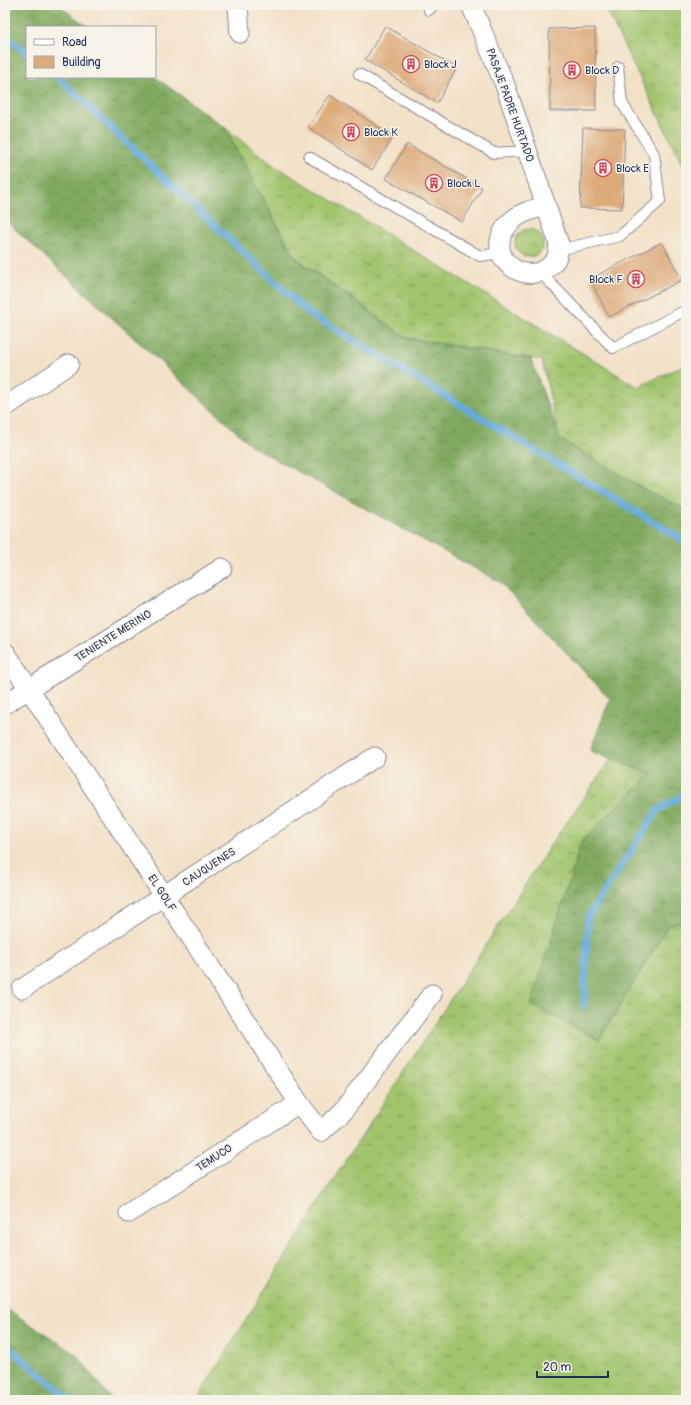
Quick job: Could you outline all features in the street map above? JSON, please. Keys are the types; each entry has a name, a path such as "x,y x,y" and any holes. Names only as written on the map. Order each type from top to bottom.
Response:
{"street":[{"path":"238,5 240,33"},
{"name":"PASAJE PADRE HURTADO","path":"471,5 505,85 559,244 558,250"},
{"path":"545,206 514,219 501,237 499,246 501,253 505,262 511,268 529,274 547,268 557,258 558,250"},
{"path":"5,407 69,364"},
{"name":"TENIENTE MERINO","path":"5,704 222,568"},
{"name":"EL GOLF","path":"5,652 299,1103 321,1132 344,1110 432,994"},
{"name":"CAUQUENES","path":"22,989 375,757"},
{"name":"TEMUCO","path":"129,1213 299,1103"}],"lane":[{"path":"558,250 620,236 660,201 654,154 622,103 618,67"},
{"path":"359,74 494,153 528,151"},
{"path":"309,157 480,256 501,253"},
{"path":"539,271 613,348 686,310"}],"green space":[{"path":"5,5 58,5 87,26 26,26 26,78 156,78 224,127 295,258 407,338 531,359 560,439 646,490 686,510 686,919 668,926 599,1040 531,1005 582,840 651,774 590,751 610,699 500,582 253,447 5,220"},
{"path":"604,5 686,6 686,172"},
{"path":"224,127 272,164 638,387 686,364 686,510 646,490 559,439 542,360 407,338 295,257"},
{"path":"529,229 539,233 543,243 539,253 529,257 519,253 515,243 519,233"},
{"path":"686,654 686,1400 196,1400 332,1182 552,843"},
{"path":"5,1308 75,1353 112,1400 5,1400"}],"building":[{"name":"Block J","path":"385,26 457,68 437,103 365,60"},
{"name":"Block D","path":"595,28 596,111 550,111 549,29"},
{"name":"Block K","path":"330,95 394,137 372,170 308,127"},
{"name":"Block E","path":"583,128 625,129 622,209 580,208"},
{"name":"Block L","path":"407,144 482,188 462,222 386,179"},
{"name":"Block F","path":"662,242 682,280 609,317 590,279"}],"waterway":[{"path":"5,36 26,52"},
{"path":"58,78 307,312 686,542"},
{"path":"584,1006 588,917 658,810 686,794"},
{"path":"5,1344 70,1400"}],"place":[{"name":"Block J","path":"411,64"},
{"name":"Block D","path":"572,70"},
{"name":"Block K","path":"351,132"},
{"name":"Block E","path":"603,168"},
{"name":"Block L","path":"434,183"},
{"name":"Block F","path":"636,279"}]}
